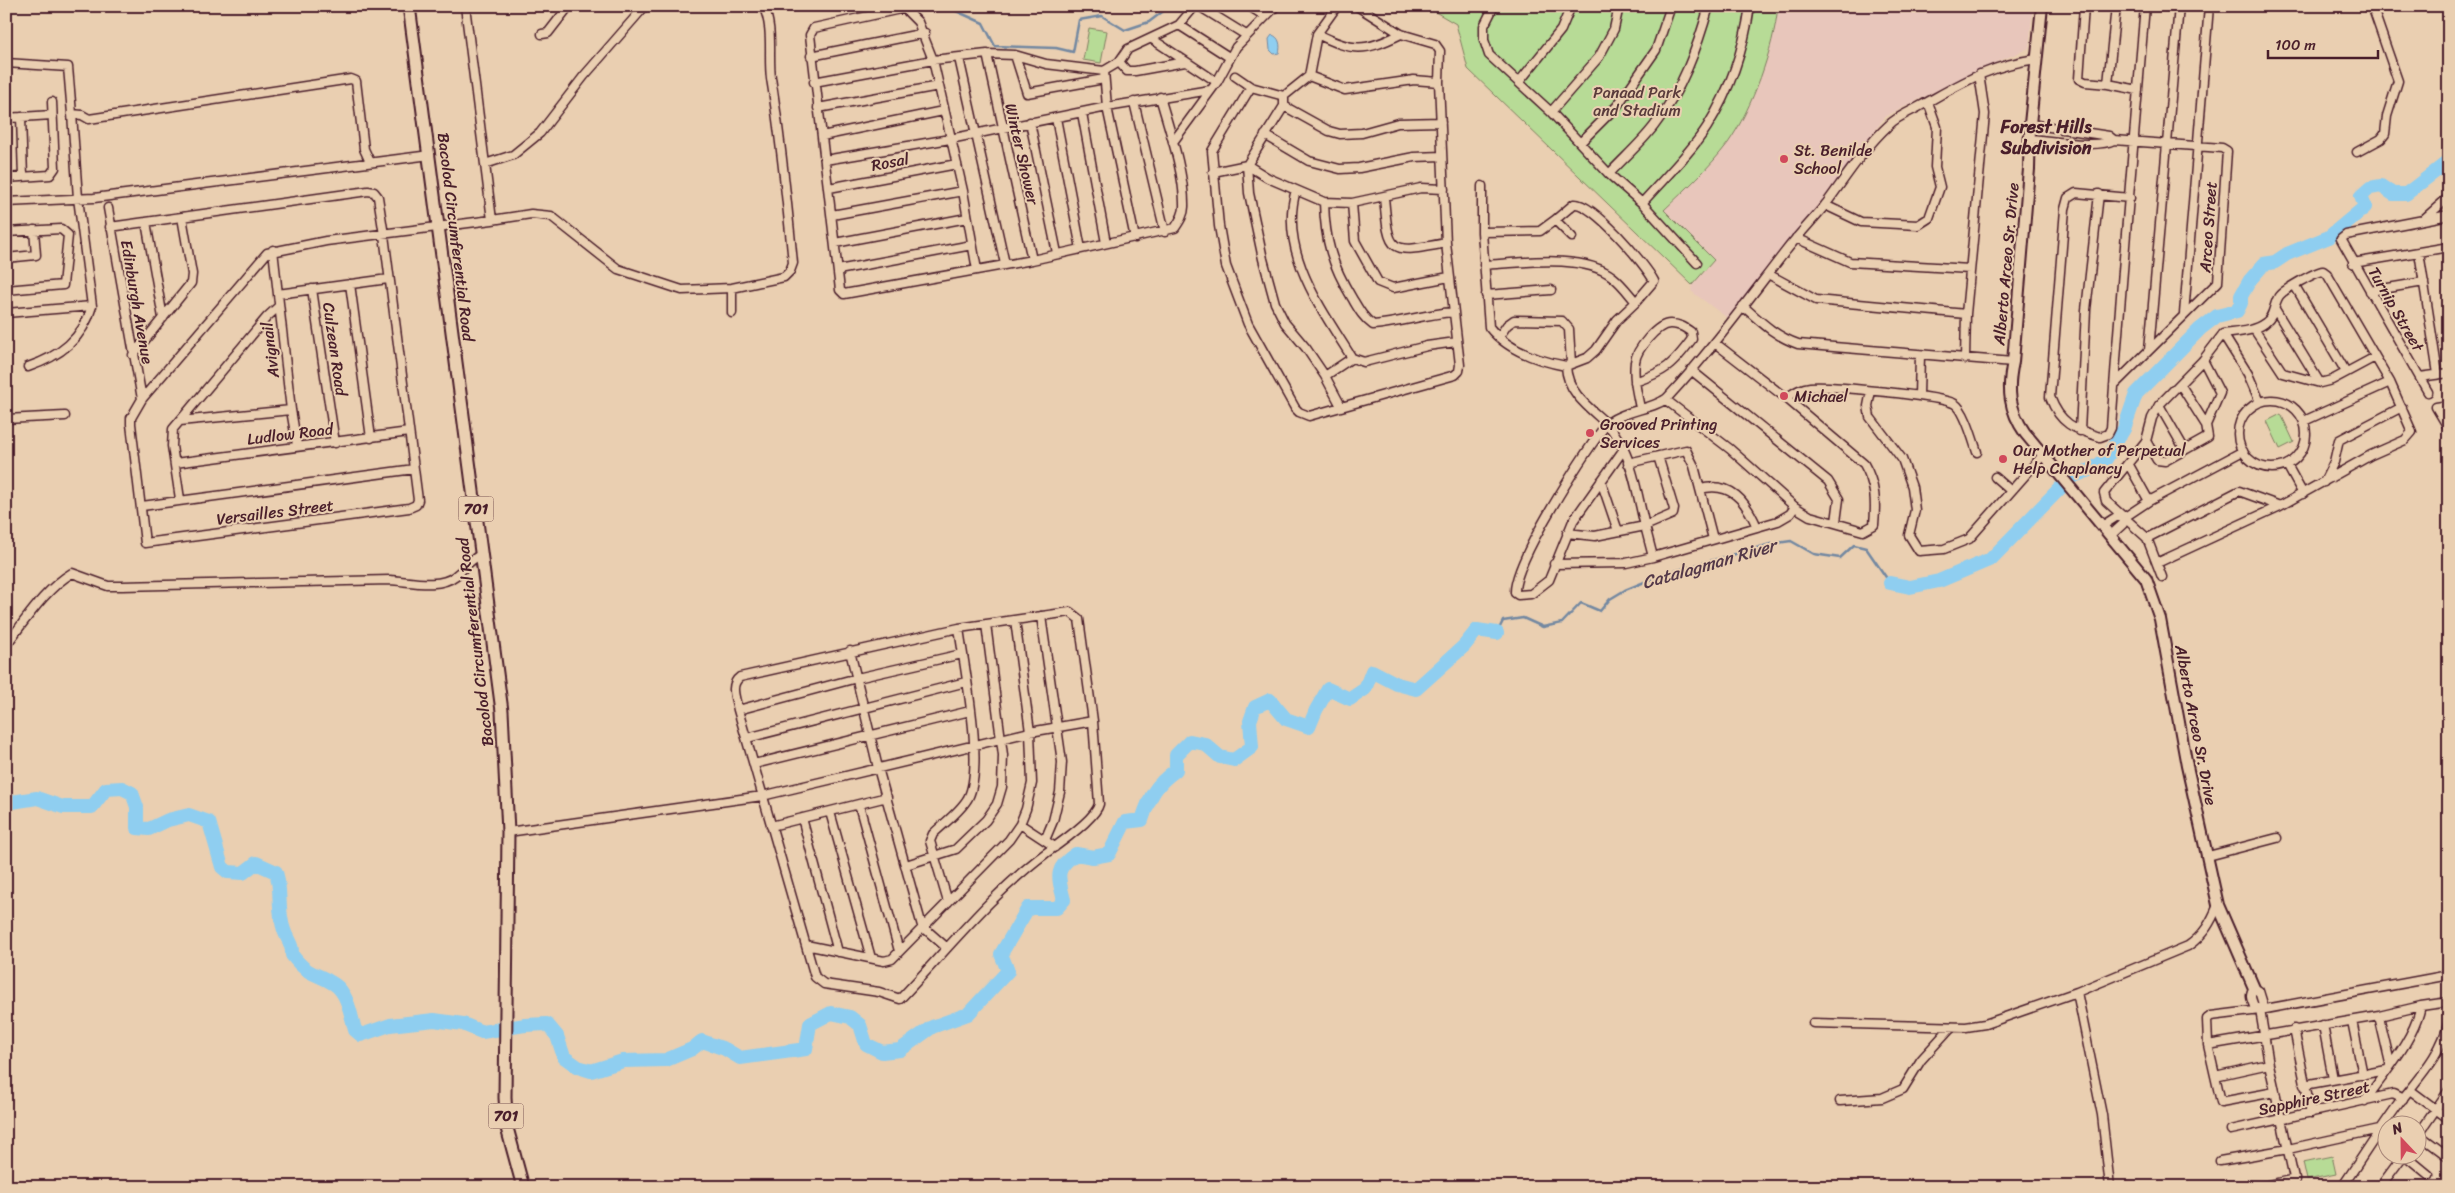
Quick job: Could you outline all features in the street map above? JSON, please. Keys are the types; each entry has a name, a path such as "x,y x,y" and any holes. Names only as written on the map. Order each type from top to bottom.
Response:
{"main road":[{"name":"Bacolod Circumferential Road","path":"409,6 502,711 508,832 505,1014 507,1128 523,1187"}],"street":[{"path":"465,6 492,220"},
{"path":"542,34 548,33 568,6"},
{"path":"485,164 513,155 540,133 584,76 645,6"},
{"path":"110,227 368,191 374,192 378,197 384,235 388,279 414,469 142,506 130,424 131,418 142,399 261,259 273,250 384,235 437,227 545,214 560,221 622,270 682,290 732,288 784,277 790,271 792,263 778,118 771,77 768,20 763,6"},
{"path":"814,82 933,60 987,54 1015,55 1046,64 1104,71 1119,62 1128,49 1179,25 1195,6"},
{"path":"1199,6 1246,35"},
{"path":"1249,6 1265,16"},
{"path":"1172,142 1217,82 1229,57 1246,35 1276,6"},
{"path":"1284,96 1309,76 1317,34 1337,6"},
{"path":"1251,87 1212,151 1213,172 1226,266 1248,324 1299,412 1309,416 1455,375 1459,371 1460,365 1446,243 1439,47 1401,34 1357,6"},
{"path":"1494,6 1484,26 1484,40 1489,55 1551,112 1609,174 1642,203 1697,263"},
{"path":"1519,82 1561,30 1571,6"},
{"path":"1551,112 1599,57 1614,29 1619,6"},
{"path":"1580,143 1617,106 1656,50 1671,6"},
{"path":"1609,174 1654,126 1677,92 1698,47 1709,6"},
{"path":"1642,203 1706,128 1730,82 1745,42 1750,6"},
{"name":"Alberto Arceo Sr. Drive","path":"2042,6 2030,124 2030,169 2013,362 2008,384 2012,408 2016,421 2151,589 2160,620 2187,766 2218,904 2254,988"},
{"path":"2084,6 2079,79 2084,82 2108,84 2138,90"},
{"path":"2108,84 2116,6"},
{"path":"2130,198 2076,193 2068,198 2065,209 2050,397 2054,408 2070,426 2100,437 2108,434 2111,428 2130,198 2145,6"},
{"path":"2149,350 2178,6"},
{"path":"2184,314 2196,147 2209,6"},
{"path":"2356,152 2381,139 2385,134 2387,116 2398,81 2372,6"},
{"path":"977,270 963,191 933,60 925,33 918,22 904,7 814,28 810,35 810,56 829,188 840,290 844,294 977,270 1005,264 1032,260 1057,253 1165,232 1175,228 1184,208 1172,142 1160,97"},
{"path":"1179,25 1229,57"},
{"path":"810,56 925,33"},
{"path":"1317,34 1350,48 1384,42 1401,34"},
{"path":"1152,39 1217,82"},
{"name":"Winter Shower","path":"987,54 1032,260"},
{"path":"1015,55 1027,93 1104,79"},
{"path":"958,58 1005,264"},
{"path":"1624,449 1567,533 1549,580 1539,589 1525,596 1514,592 1514,586 1524,560 1543,524 1607,424 1640,408 1666,400 1715,343 1796,238 1825,205 1856,161 1890,123 1979,74 2010,62 2037,59"},
{"path":"1119,62 1127,71 1185,62"},
{"path":"6,63 68,68 78,198 92,306 88,320 72,344 59,353 28,367"},
{"path":"1104,71 1106,106 1135,238"},
{"path":"1965,359 1966,314 1985,114 1979,74"},
{"path":"1235,76 1251,87 1284,96"},
{"path":"1309,76 1345,90 1414,80 1439,82"},
{"path":"72,114 82,114 89,119 351,79 358,84 364,149 370,162"},
{"path":"818,108 939,86"},
{"path":"825,160 950,139 1002,127 1082,113 1106,106 1210,90"},
{"path":"1284,96 1284,106 1247,165 1249,193 1262,259 1275,303 1285,323 1306,348 1325,376 1341,406"},
{"path":"6,178 50,175 56,168 52,102"},
{"path":"1134,102 1165,232"},
{"path":"1825,205 1861,222 1918,225 1929,218 1940,187 1935,167 1937,127 1928,102"},
{"path":"1284,106 1329,132 1340,134 1362,133 1398,123 1441,122"},
{"path":"822,136 944,111"},
{"path":"1082,113 1106,243"},
{"path":"6,118 52,115"},
{"path":"21,117 23,176"},
{"path":"1056,118 1081,249"},
{"path":"1030,122 1057,253"},
{"path":"2029,139 2092,143 2108,143 2114,140 2109,136 2030,124"},
{"path":"2053,140 2054,128"},
{"path":"2092,133 2092,143"},
{"path":"1266,136 1309,161 1340,169 1359,168 1414,157 1442,156"},
{"name":"Arceo Street","path":"2114,140 2222,148 2227,151 2220,277 2214,288 2184,314 2114,385"},
{"path":"6,202 78,198 430,155"},
{"name":"Rosal","path":"829,188 957,164"},
{"path":"1213,172 1247,165 1268,178 1324,202 1352,203 1421,188 1444,189"},
{"path":"1482,186 1482,232 1489,327 1499,337 1540,361 1568,365 1587,358 1596,350 1617,320 1654,282 1636,257 1606,225 1588,208 1578,203 1567,209 1540,231 1482,232"},
{"path":"1296,190 1291,221 1298,257 1308,285 1352,358 1364,362 1427,346 1456,342"},
{"path":"832,215 963,191"},
{"path":"2080,431 2086,310 2098,194"},
{"path":"1384,196 1388,233 1395,246 1404,250 1446,243"},
{"path":"2424,219 2449,197"},
{"path":"1324,202 1325,231 1328,248 1338,273 1366,320 1373,326 1419,316 1453,312"},
{"path":"1352,203 1355,241 1378,282 1394,288 1449,277"},
{"name":"Edinburgh Avenue","path":"108,208 142,399"},
{"path":"2424,219 2449,215"},
{"path":"133,355 191,283 192,274 182,216"},
{"path":"835,243 967,218"},
{"name":"Turnip Street","path":"2424,219 2346,235 2341,239 2428,392"},
{"path":"1555,220 1572,237"},
{"path":"146,222 163,318"},
{"path":"6,232 62,229 68,235 63,285 6,290"},
{"path":"6,258 36,255 34,230"},
{"path":"1796,238 1850,262 1970,269"},
{"path":"838,270 972,245"},
{"path":"2353,263 2449,246"},
{"name":"Avignail","path":"273,250 291,410 297,445"},
{"path":"2419,252 2438,374"},
{"path":"1484,265 1552,262 1589,266 1612,276 1636,302"},
{"path":"2157,563 2304,494 2371,455 2405,440 2412,432 2390,382 2327,274 2318,272 2280,295 2270,318 2254,329 2223,334 2203,360 2159,405 2152,418 2146,441 2129,465 2104,493 2104,498 2147,538 2162,577"},
{"path":"1768,274 1816,300 1966,314"},
{"path":"278,294 388,279"},
{"path":"2370,291 2424,282"},
{"path":"350,284 372,438"},
{"path":"2295,286 2346,372"},
{"path":"732,288 732,313"},
{"name":"Culzean Road","path":"312,289 334,443"},
{"path":"1486,295 1551,290"},
{"path":"6,313 92,306"},
{"path":"180,500 171,438 172,429 267,316 279,306"},
{"path":"1743,306 1770,331 1798,344 2013,362"},
{"path":"2275,309 2320,383"},
{"path":"1499,337 1507,325 1514,320 1562,321 1569,329 1569,382 1576,394 1594,415 1607,424 1624,449 1654,557"},
{"path":"1635,382 1661,373 1668,368 1692,339 1691,332 1681,325 1669,324 1646,340 1635,360 1635,382 1640,408"},
{"path":"2254,329 2283,373 2320,383 2332,380 2375,357"},
{"path":"2223,334 2248,374 2260,402"},
{"path":"1666,400 1730,449 1795,507 1810,516 1863,531 1874,525 1876,500 1872,477 1864,464 1786,398 1715,343"},
{"path":"1919,396 1920,355"},
{"path":"1325,376 1352,358"},
{"path":"2203,360 2220,394 2206,425"},
{"path":"1691,370 1828,481 1839,499 1836,522"},
{"path":"2420,377 2449,373"},
{"path":"2304,421 2390,382"},
{"path":"2146,441 2157,460 2165,461 2208,437 2206,425 2180,384"},
{"path":"1786,398 1798,390 1810,387 1871,391 1954,402 1960,408 1978,452"},
{"path":"1871,391 1868,406 1870,417 1902,459 1912,487 1915,510 1909,535 1919,551 1944,549 1969,539 2043,455"},
{"path":"2276,400 2285,402 2297,410 2304,421 2306,435 2303,449 2287,465 2275,468 2264,467 2254,463 2242,451 2238,436 2241,420 2252,407 2260,402 2276,400"},
{"path":"2159,405 2185,450"},
{"path":"2449,405 2436,408 2449,429"},
{"path":"2324,482 2334,462 2339,440 2402,407"},
{"path":"180,421 291,410"},
{"path":"6,419 65,416"},
{"name":"Ludlow Road","path":"176,463 297,445 334,443 408,432"},
{"path":"1628,464 1686,450 1694,466 1714,539"},
{"path":"2102,526 2116,517 2125,517 2149,501 2242,451"},
{"path":"1567,533 1595,536 1618,532 1645,526 1673,514 1674,509 1658,456"},
{"path":"2129,465 2149,501"},
{"path":"2287,465 2304,494"},
{"name":"Versailles Street","path":"142,506 145,543 409,508 416,505 418,500 414,469"},
{"path":"1995,477 2011,491"},
{"path":"1601,481 1618,532"},
{"path":"1700,489 1720,486 1729,490 1742,500 1757,527"},
{"path":"2147,538 2239,491 2280,506"},
{"path":"1554,564 1604,564 1654,557 1778,521 1790,514 1795,507"},
{"path":"2110,536 2123,524 2125,517"},
{"path":"6,645 38,604 72,573 108,586 390,580 430,583 446,581 455,576 468,561 482,554"},
{"path":"1070,612 1079,619 1093,721 1098,808 1055,846 1021,872 900,999 879,992 824,984 815,976 806,946 738,710 733,685 735,681 740,677 850,651 959,628 1041,616 1070,612"},
{"path":"1041,616 1062,762 1060,792 1053,821 1045,840"},
{"path":"806,946 889,960 1009,840 1020,824 1032,783 1030,732 1015,620"},
{"path":"906,865 956,850 977,832 997,804 1004,776 986,624"},
{"path":"948,902 930,841 933,834 968,799 973,785 975,744 959,628"},
{"path":"850,651 878,768 922,926 947,948"},
{"path":"738,710 857,678 962,654"},
{"path":"747,738 864,706 966,682"},
{"path":"754,764 970,711"},
{"path":"508,832 762,796 1001,738 1057,726 1093,721"},
{"path":"771,826 887,797"},
{"path":"859,805 900,951"},
{"path":"830,812 871,958"},
{"path":"802,818 838,952"},
{"path":"1020,824 1055,846"},
{"path":"2208,856 2277,838"},
{"path":"1814,1022 1952,1027 1985,1024 2077,992 2188,946 2199,939 2210,924 2218,904"},
{"path":"2275,1092 2222,1102 2208,1046 2207,1019 2211,1016 2260,1010 2449,975"},
{"path":"2254,988 2251,992 2251,998 2254,1006 2260,1010 2268,1064 2296,1183 2258,1187"},
{"path":"2077,992 2102,1115 2110,1187"},
{"path":"2208,1046 2264,1034 2352,1021 2449,1002"},
{"path":"2365,1101 2414,1029 2421,1006"},
{"path":"2379,1016 2388,1067"},
{"path":"2392,1116 2430,1065 2444,1038 2449,1020"},
{"path":"2352,1021 2363,1075"},
{"path":"2323,1025 2333,1079"},
{"path":"1840,1101 1882,1098 1903,1089 1921,1060 1952,1027"},
{"path":"2294,1029 2311,1113"},
{"path":"2215,1076 2268,1064"},
{"path":"2304,1085 2363,1075 2388,1067"},
{"path":"2410,1090 2449,1119"},
{"path":"2428,1121 2449,1090"},
{"name":"Sapphire Street","path":"2231,1130 2394,1094 2403,1099"},
{"path":"2220,1160 2288,1149 2378,1129"},
{"path":"2342,1187 2378,1136"},
{"path":"2428,1141 2449,1157"},
{"path":"2384,1186 2398,1166"},
{"path":"2418,1166 2429,1175"}],"shaded area":[{"name":"St. Benilde School","path":"1778,6 2033,6 2029,48 1968,75 1886,116 1730,320 1691,291 1692,285 1714,260 1664,210 1699,176 1728,142 1759,84"}],"green space":[{"name":"Panaad Park and Stadium","path":"1425,6 1778,6 1767,59 1753,96 1737,129 1713,161 1664,210 1714,260 1692,285 1468,69 1456,24"},
{"path":"1089,28 1107,31 1101,63 1083,60"},
{"path":"2281,414 2294,442 2280,449 2267,421"},
{"path":"2332,1156 2336,1174 2307,1180 2303,1162"}],"water":[{"path":"1272,35 1279,42 1279,53 1274,54 1270,50 1269,39"}],"waterway":[{"path":"945,6 983,23 995,46 1056,48 1073,52 1079,20 1102,16 1125,30 1149,22 1170,6"},
{"path":"1890,583 1910,587 1939,581 1991,559 2071,477 2093,469 2106,459 2124,429 2136,394 2200,329 2217,316 2237,311 2241,303 2241,296 2250,280 2264,264 2275,262 2287,254 2329,237 2365,207 2361,196 2370,188 2381,186 2393,194 2406,194 2449,161"},
{"name":"Catalagman River","path":"1497,633 1503,621 1523,618 1543,627 1562,623 1581,603 1600,611 1610,599 1625,590 1664,574 1771,544 1791,541 1814,554 1840,558 1854,545 1866,548 1890,583"},
{"name":"Catalagman River","path":"6,803 37,798 63,807 92,807 106,789 122,788 132,793 137,807 137,828 149,829 168,820 189,815 209,822 222,867 228,872 243,873 256,863 276,872 282,923 291,945 292,955 307,970 339,988 346,999 355,1030 361,1035 390,1025 434,1020 463,1024 482,1032 525,1025 547,1024 557,1036 564,1057 578,1067 591,1071 623,1061 666,1060 692,1049 702,1041 725,1049 740,1058 806,1049 810,1024 831,1013 850,1017 860,1025 866,1044 882,1052 900,1050 932,1027 968,1014 1008,971 1001,954 1028,908 1057,908 1064,900 1059,879 1064,864 1076,854 1093,857 1109,854 1125,822 1142,820 1158,786 1176,770 1176,755 1190,741 1205,744 1220,757 1234,760 1252,747 1250,721 1255,707 1270,700 1286,719 1309,727 1328,689 1350,699 1365,689 1372,671 1397,684 1416,689 1464,646 1477,630 1497,633"}],"place":[{"name":"St. Benilde School","path":"1784,159"},
{"name":"Michael","path":"1784,396"},
{"name":"Grooved Printing Services","path":"1590,433"},
{"name":"Our Mother of Perpetual Help Chaplancy","path":"2003,459"}],"district":[{"name":"Forest Hills Subdivision","path":"2046,137"}]}
